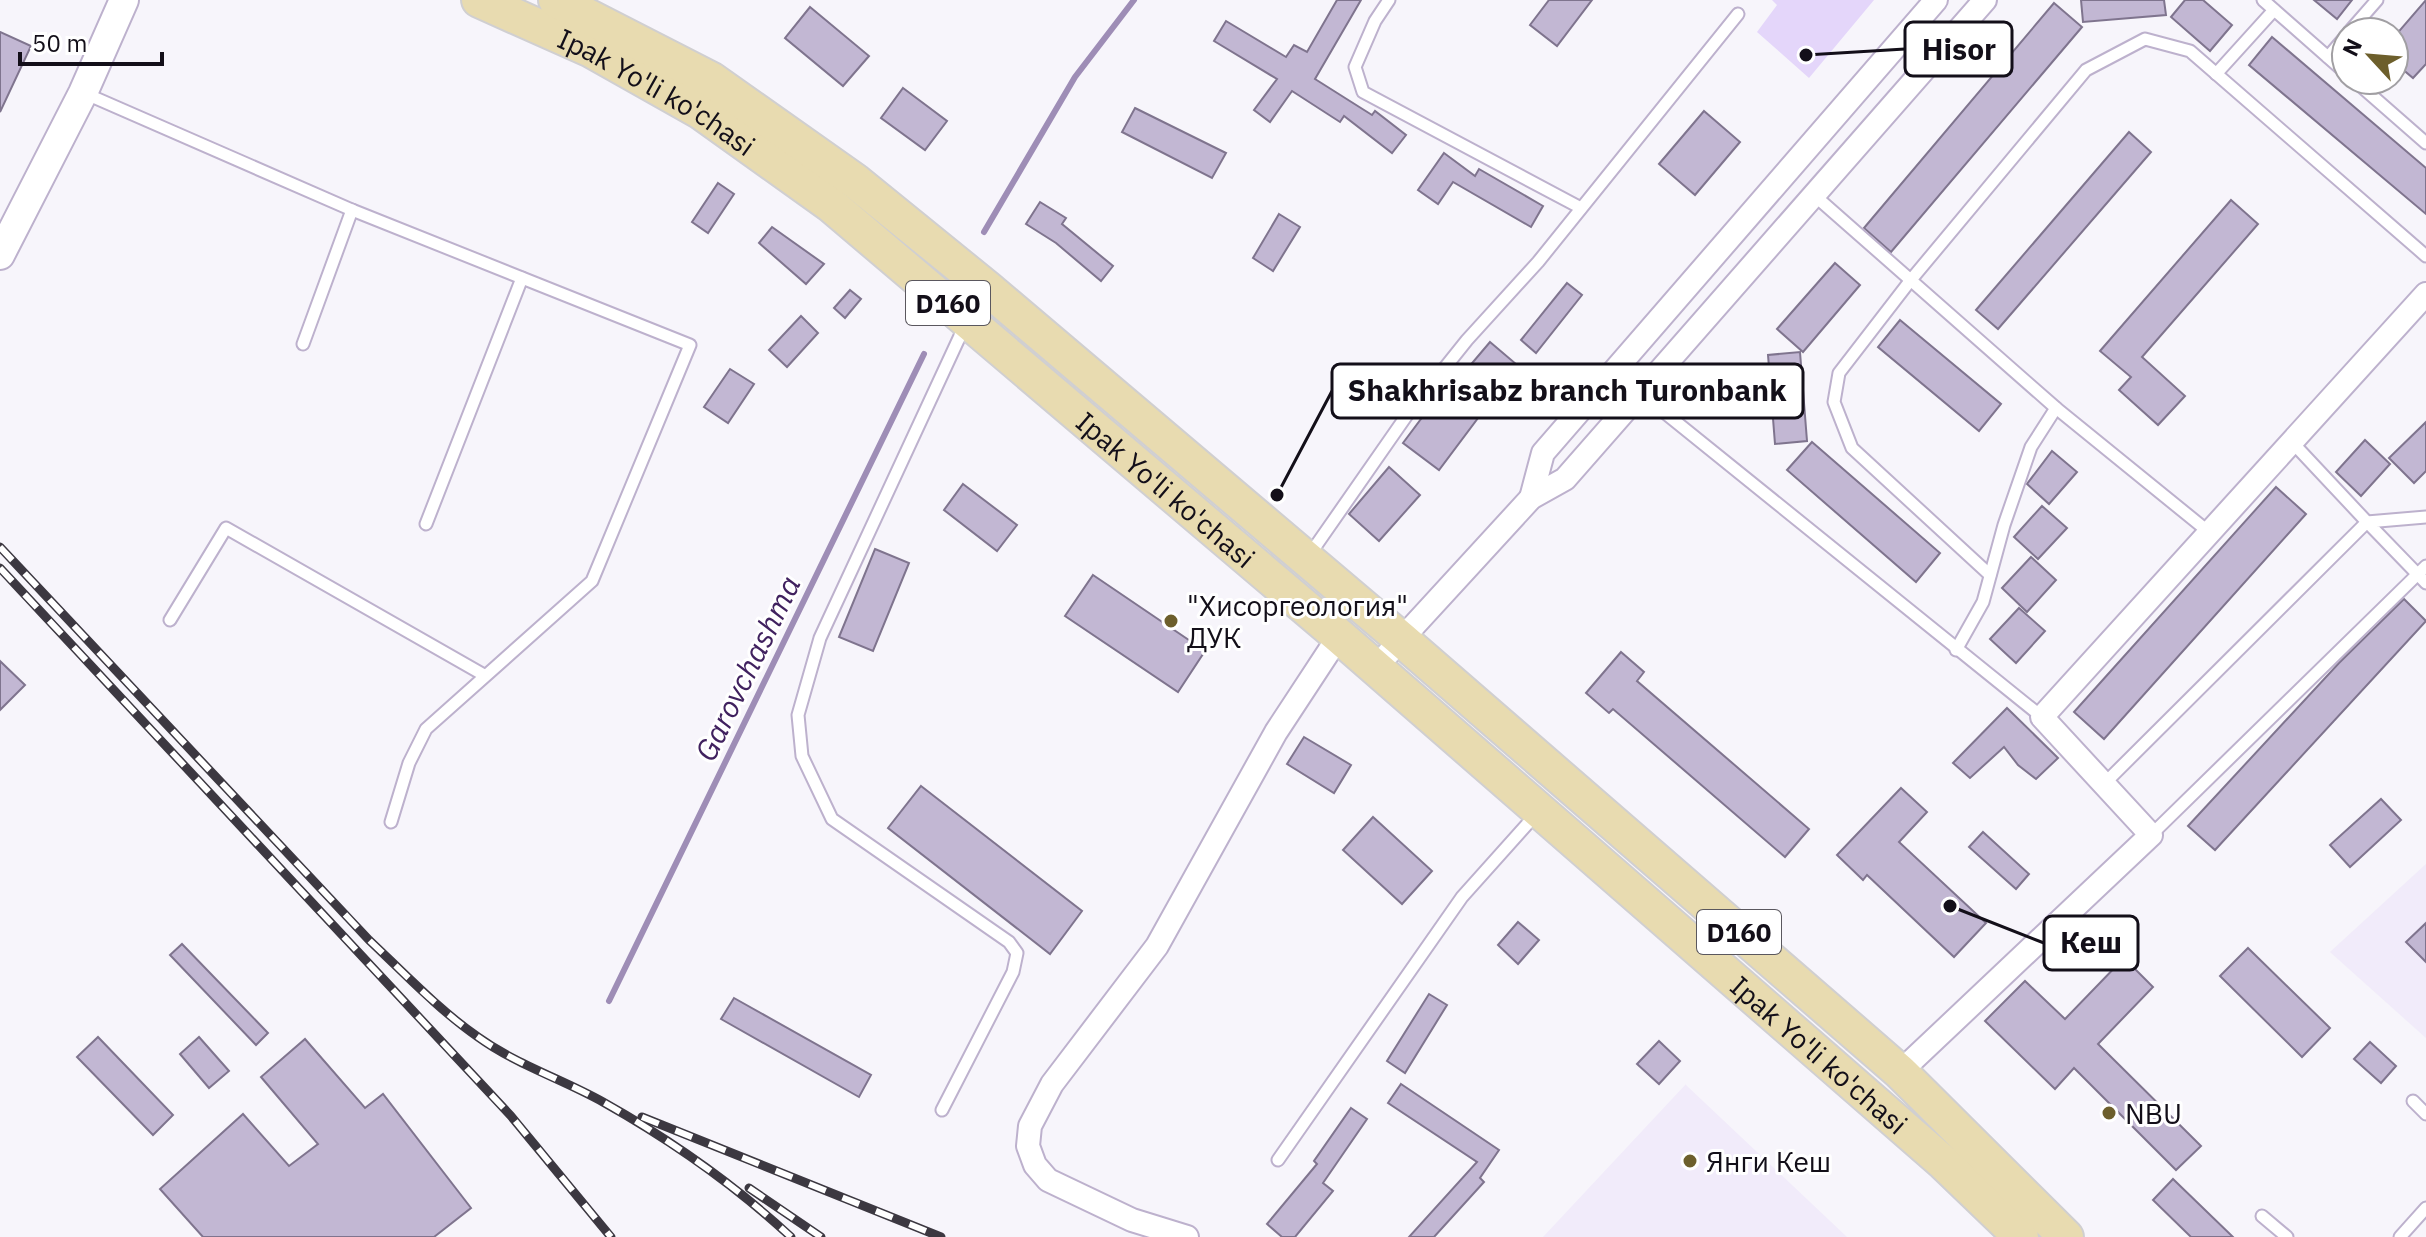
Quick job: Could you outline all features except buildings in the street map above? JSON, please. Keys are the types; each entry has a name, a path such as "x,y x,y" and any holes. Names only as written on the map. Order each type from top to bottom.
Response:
{"main road":[{"name":"Ipak Yo'li ko'chasi","path":"479,0 591,50 701,112 831,205 1339,636 1944,1163 2021,1237"},
{"name":"Ipak Yo'li ko'chasi","path":"556,0 712,80 855,181 988,289 1305,561 1401,639 1900,1072 2066,1237"}],"street":[{"path":"0,255 83,93 124,0"},
{"path":"1531,498 1543,453 1936,0"},
{"path":"1375,668 1531,498 1565,479 1985,0"},
{"path":"1900,1072 2151,835 2042,717 2426,294"},
{"path":"1187,1237 1132,1220 1048,1180 1035,1165 1028,1146 1030,1126 1052,1084 1157,946 1276,732 1339,636"}],"lane":[{"path":"1389,0 1375,21 1355,67 1363,92 1581,208"},
{"path":"2363,16 2377,0"},
{"path":"2264,1 2328,57 2330,55"},
{"path":"2216,74 2274,10"},
{"path":"1305,561 1407,415 1581,208 1738,14"},
{"path":"1990,575 1852,448 1834,402 1839,373 1910,281 2086,70 2145,39 2190,51 2426,256"},
{"path":"83,93 352,210 690,345 592,581 426,729 409,763 391,822"},
{"path":"2372,96 2426,143"},
{"path":"1814,195 2056,408 2210,533"},
{"path":"303,344 352,210"},
{"path":"426,524 522,278"},
{"path":"942,1110 1013,972 1017,953 1009,942 832,819 802,756 798,715 820,638 968,319"},
{"path":"1639,392 2042,717"},
{"path":"1956,650 1983,602 2031,447 2056,408"},
{"path":"2151,835 2423,574 2367,522 2292,442"},
{"path":"2104,784 2367,522 2426,517"},
{"path":"170,620 226,528 484,675"},
{"path":"1278,1160 1462,897 1538,812"},
{"path":"2413,1101 2426,1114"},
{"path":"2400,1237 2426,1208"},
{"path":"2262,1216 2287,1237"}],"shaded area":[{"path":"1772,0 1874,0 1809,78 1757,32 1777,5"},
{"path":"2426,864 2426,1038 2330,952"},
{"name":"Янги Кеш","path":"1686,1085 1847,1237 1543,1237"}],"waterway":[{"name":"Garovchashma","path":"984,232 1075,77 1134,0"},
{"name":"Garovchashma","path":"609,1001 924,354"}],"railway":[{"path":"0,547 369,940 436,1003 493,1047 603,1102 677,1147 747,1199 791,1237"},
{"path":"0,568 511,1116 611,1237"},
{"path":"642,1117 941,1237"},
{"path":"749,1188 821,1237"}],"place":[{"name":"Hisor","path":"1806,55"},
{"name":"Shakhrisabz branch Turonbank","path":"1277,495"},
{"name":"\"Хисоргеология\" ДУК","path":"1171,621"},
{"name":"Кеш","path":"1950,906"},
{"name":"NBU","path":"2109,1113"},
{"name":"Янги Кеш","path":"1690,1161"}]}
